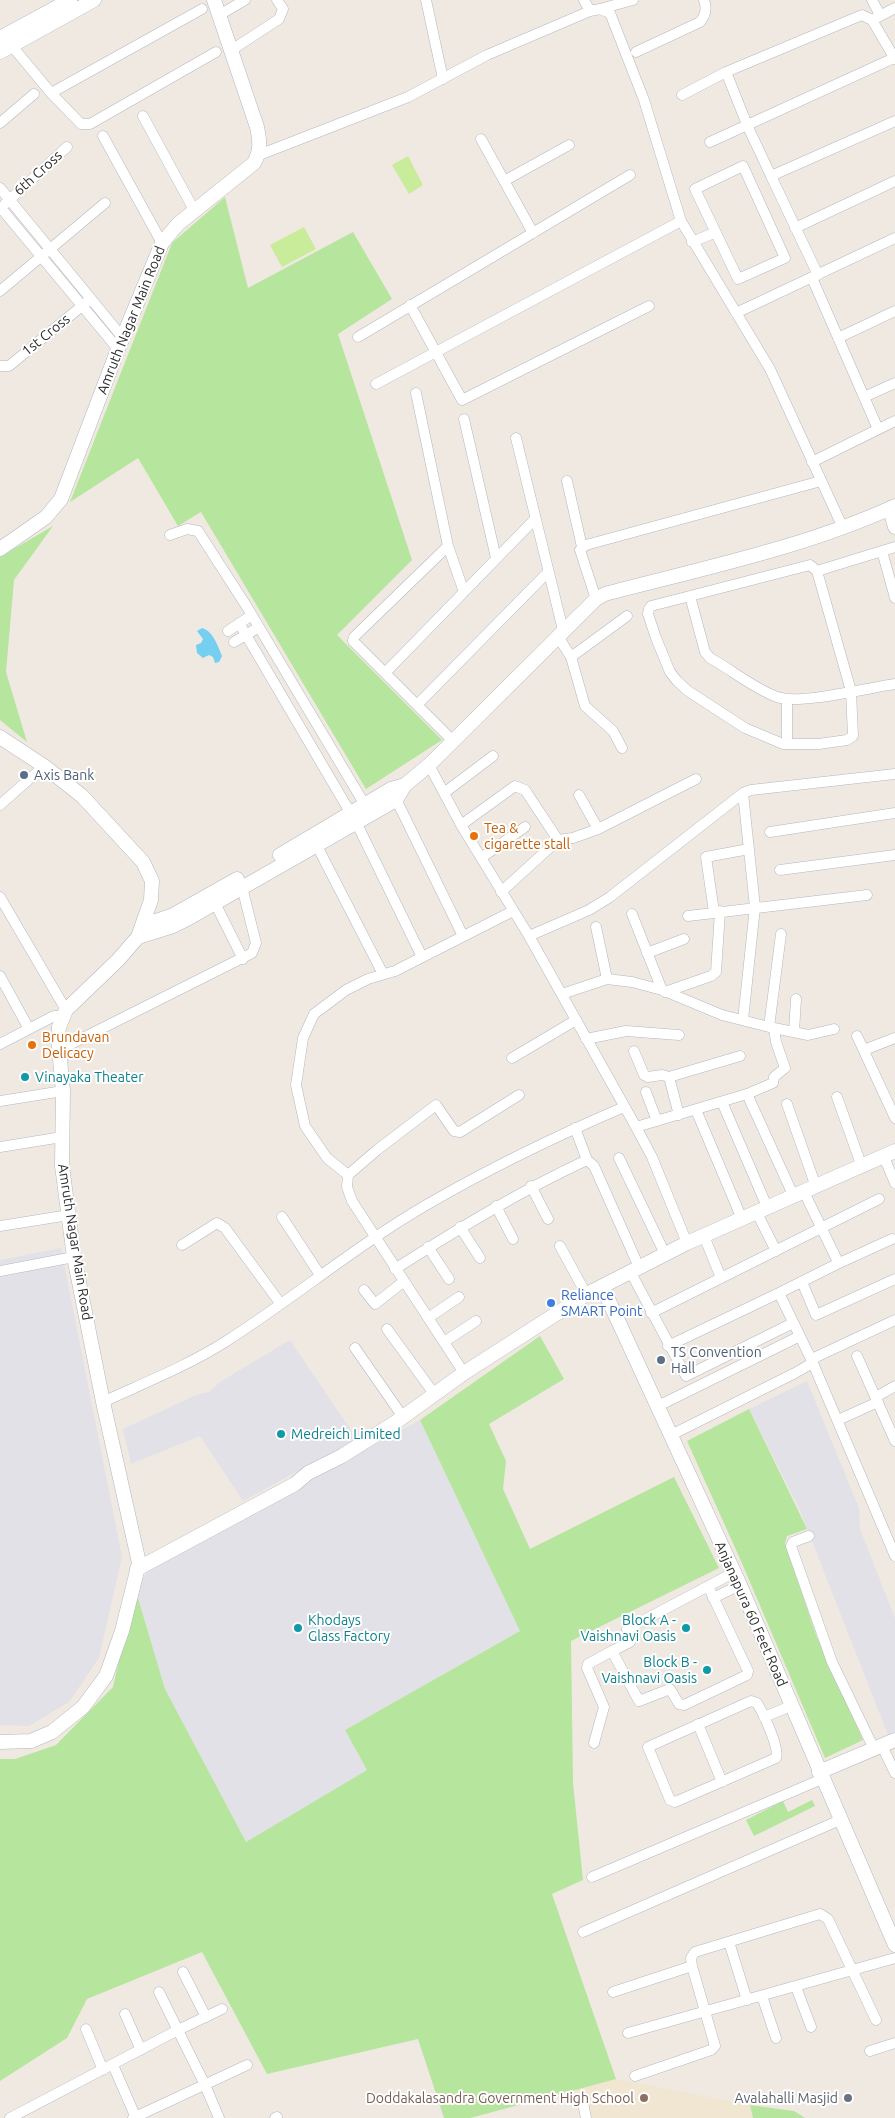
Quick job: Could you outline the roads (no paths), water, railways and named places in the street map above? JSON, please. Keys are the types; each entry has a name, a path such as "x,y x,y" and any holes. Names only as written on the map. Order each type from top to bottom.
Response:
{"street":[{"path":"3,42 70,0"},
{"path":"3,42 94,0"},
{"path":"214,0 221,7 223,52 257,128 260,144 259,154 383,108 487,55 595,10 633,0"},
{"path":"221,7 244,0"},
{"path":"3,42 81,124 90,124 223,52 279,19 283,9 277,0"},
{"path":"426,0 442,79"},
{"path":"584,0 595,10 610,13 644,100 681,221 770,370 843,528"},
{"path":"636,52 700,22 704,16 706,6 704,0"},
{"path":"710,142 895,59 876,18 872,0"},
{"path":"682,95 726,72 862,16 876,18 895,8"},
{"path":"51,93 202,9"},
{"path":"726,72 748,126 796,228 838,338 878,430"},
{"path":"0,123 34,94"},
{"path":"143,116 194,210"},
{"path":"771,176 895,121"},
{"path":"104,136 162,243"},
{"path":"481,139 533,233"},
{"path":"504,181 569,145"},
{"name":"6th Cross","path":"0,207 67,147"},
{"name":"Amruth Nagar Main Road","path":"0,549 46,517 61,499 120,343 162,243 178,224 194,210 254,163 259,154"},
{"path":"742,166 785,258 737,279 714,233 696,188 742,166"},
{"path":"358,337 630,175"},
{"path":"796,228 895,181"},
{"path":"0,188 46,253 120,343"},
{"path":"0,291 105,203"},
{"path":"0,207 46,253"},
{"path":"376,384 681,221"},
{"path":"692,242 714,233"},
{"path":"736,313 895,238"},
{"name":"1st Cross","path":"0,366 9,366 87,302"},
{"path":"410,305 462,400 649,306"},
{"path":"838,338 895,312"},
{"path":"864,397 895,383"},
{"path":"416,393 448,546 464,592"},
{"path":"464,419 496,558"},
{"path":"812,462 895,421"},
{"path":"516,438 560,633 571,657 585,706 613,731 622,748"},
{"path":"567,481 582,547 580,550 596,599"},
{"path":"582,547 821,481"},
{"path":"141,931 354,819 394,794 429,765 560,633 596,599 605,594 730,561 843,528 892,507 895,527"},
{"path":"385,673 535,519"},
{"path":"173,534 187,529 198,531 252,615 369,810"},
{"path":"448,546 354,637 354,643 453,741"},
{"path":"817,571 895,547"},
{"path":"882,552 895,598"},
{"path":"810,565 817,571 851,691 854,730 851,738 818,744 787,744 745,728 688,691 670,672 650,621 648,609 651,606 690,596 810,565"},
{"path":"417,705 547,573"},
{"path":"690,596 705,652 760,689 794,701 895,684"},
{"path":"228,631 252,615"},
{"path":"571,657 627,616"},
{"path":"239,623 354,819 422,957"},
{"path":"234,642 259,627"},
{"path":"787,699 787,744"},
{"path":"0,1044 54,1016 64,1013 118,960 141,931 151,900 152,882 143,862 82,796 44,766 2,742"},
{"path":"444,793 492,756"},
{"path":"429,765 481,858 562,994 636,1127 652,1157 687,1243"},
{"path":"0,805 44,766"},
{"path":"528,936 589,910 610,897 743,793 759,788 895,774"},
{"path":"501,892 558,840 573,838 598,829 696,780"},
{"path":"462,825 515,786 526,790 558,840"},
{"path":"743,793 755,906 743,1020"},
{"path":"394,794 463,936"},
{"path":"579,795 598,829"},
{"path":"770,832 895,813"},
{"path":"141,931 173,926 317,846 354,819"},
{"path":"481,858 526,827"},
{"path":"317,846 383,974"},
{"path":"663,991 711,976 716,972 717,912 706,857 749,849"},
{"path":"780,870 895,855"},
{"path":"59,1050 252,953 256,943 242,887"},
{"path":"688,916 755,906 867,895"},
{"path":"0,897 64,1013"},
{"path":"215,903 243,959"},
{"path":"348,1175 327,1158 305,1126 296,1085 303,1038 314,1014 346,990 422,957 513,911"},
{"path":"632,914 663,991"},
{"path":"596,927 607,978"},
{"path":"636,1127 747,1094 773,1083 774,1077 784,1071 772,1028 781,934"},
{"path":"648,953 684,939"},
{"path":"0,976 29,1029"},
{"path":"562,994 607,978 632,982 663,991 694,1005 772,1028 808,1035 834,1029"},
{"path":"794,1032 796,999"},
{"name":"Amruth Nagar Main Road","path":"0,1742 31,1741 52,1732 83,1708 106,1676 122,1632 138,1564 74,1257 62,1166 64,1091 59,1050 59,1027 64,1013"},
{"path":"512,1058 576,1020"},
{"path":"586,1039 626,1031 679,1035"},
{"path":"857,1036 895,1118"},
{"path":"864,1050 895,1038"},
{"path":"634,1050 644,1075 648,1077 662,1075 669,1077 740,1056"},
{"path":"669,1077 679,1115"},
{"path":"0,1101 64,1091"},
{"path":"646,1092 657,1122"},
{"path":"747,1094 805,1192 837,1264"},
{"path":"464,1373 352,1201 347,1187 348,1175 377,1150 436,1105 454,1131 460,1132 519,1095"},
{"path":"837,1097 862,1167"},
{"path":"722,1102 776,1251"},
{"path":"787,1104 805,1192"},
{"path":"103,1402 166,1373 224,1342 375,1237 427,1204 522,1153 624,1107"},
{"path":"696,1110 742,1219"},
{"path":"575,1128 587,1160 594,1166 651,1313 686,1376 793,1323"},
{"path":"0,1147 62,1136"},
{"path":"138,1564 300,1474 308,1474 342,1456 403,1417 464,1373 586,1294 635,1269 687,1243 889,1154 895,1183"},
{"path":"619,1158 665,1254"},
{"path":"395,1269 460,1227 531,1186 587,1160"},
{"path":"531,1186 548,1219"},
{"path":"651,1313 879,1199"},
{"path":"496,1206 513,1239"},
{"path":"0,1226 69,1215"},
{"path":"282,1217 320,1275"},
{"path":"182,1245 217,1223 225,1228 280,1304"},
{"path":"460,1227 480,1258"},
{"path":"704,1236 721,1278"},
{"path":"668,1346 892,1239"},
{"path":"560,1246 586,1294"},
{"path":"428,1247 448,1279"},
{"path":"0,1271 74,1257"},
{"path":"802,1282 816,1315 895,1279"},
{"path":"364,1290 375,1304 404,1282"},
{"name":"Anjanapura 60 Feet Road","path":"602,1286 736,1579 895,1945"},
{"path":"779,1293 812,1361 895,1556"},
{"path":"428,1318 459,1297"},
{"path":"671,1435 795,1373 816,1357 895,1320"},
{"path":"444,1342 476,1321"},
{"path":"387,1329 435,1395"},
{"path":"658,1406 800,1336"},
{"path":"355,1348 403,1417"},
{"path":"857,1356 895,1441"},
{"path":"838,1420 877,1399 895,1386"},
{"path":"809,1536 793,1542 791,1546 832,1662 878,1748 895,1773"},
{"path":"594,1743 604,1707 587,1668 588,1664 630,1642 627,1629 708,1586 736,1579"},
{"path":"713,1598 736,1579"},
{"path":"612,1652 639,1701 670,1689 679,1704 684,1705 746,1677 748,1671 708,1586"},
{"path":"751,1701 757,1703 777,1750 776,1758 675,1802 670,1800 664,1790 648,1747 698,1724 751,1701"},
{"path":"764,1717 791,1706"},
{"path":"698,1724 722,1782"},
{"path":"592,1877 895,1740"},
{"path":"583,1932 840,1820"},
{"path":"636,2076 711,2050 715,2046 692,1966 691,1958 695,1952 820,1914 828,1919 854,1970 876,2020"},
{"path":"729,1942 747,2000"},
{"path":"628,2033 707,2013 895,1958"},
{"path":"613,1992 692,1966"},
{"path":"183,1972 206,2017"},
{"path":"796,1987 811,2027"},
{"path":"159,1992 205,2085 219,2118"},
{"path":"762,1996 776,2038"},
{"path":"10,2118 21,2115 178,2030 222,2009"},
{"path":"124,2014 141,2050"},
{"path":"86,2029 103,2070"},
{"path":"870,2051 895,2042"},
{"path":"113,2065 135,2118 247,2065"},
{"path":"582,2103 586,2118"}],"water":[{"path":"202,628 209,632 217,644 222,656 219,662 215,663 213,657 209,655 203,658 197,653 196,645 201,643 203,639 197,631"}],"place":[{"name":"Axis Bank","path":"24,775"},
{"name":"Tea & cigarette stall","path":"474,836"},
{"name":"Brundavan Delicacy","path":"32,1045"},
{"name":"Vinayaka Theater","path":"25,1077"},
{"name":"Reliance SMART Point","path":"551,1303"},
{"name":"TS Convention Hall","path":"661,1360"},
{"name":"Medreich Limited","path":"281,1434"},
{"name":"Khodays Glass Factory","path":"298,1628"},
{"name":"Block A - Vaishnavi Oasis","path":"686,1628"},
{"name":"Block B - Vaishnavi Oasis","path":"707,1670"},
{"name":"Doddakalasandra Government High School","path":"644,2098"},
{"name":"Avalahalli Masjid","path":"848,2098"}]}
